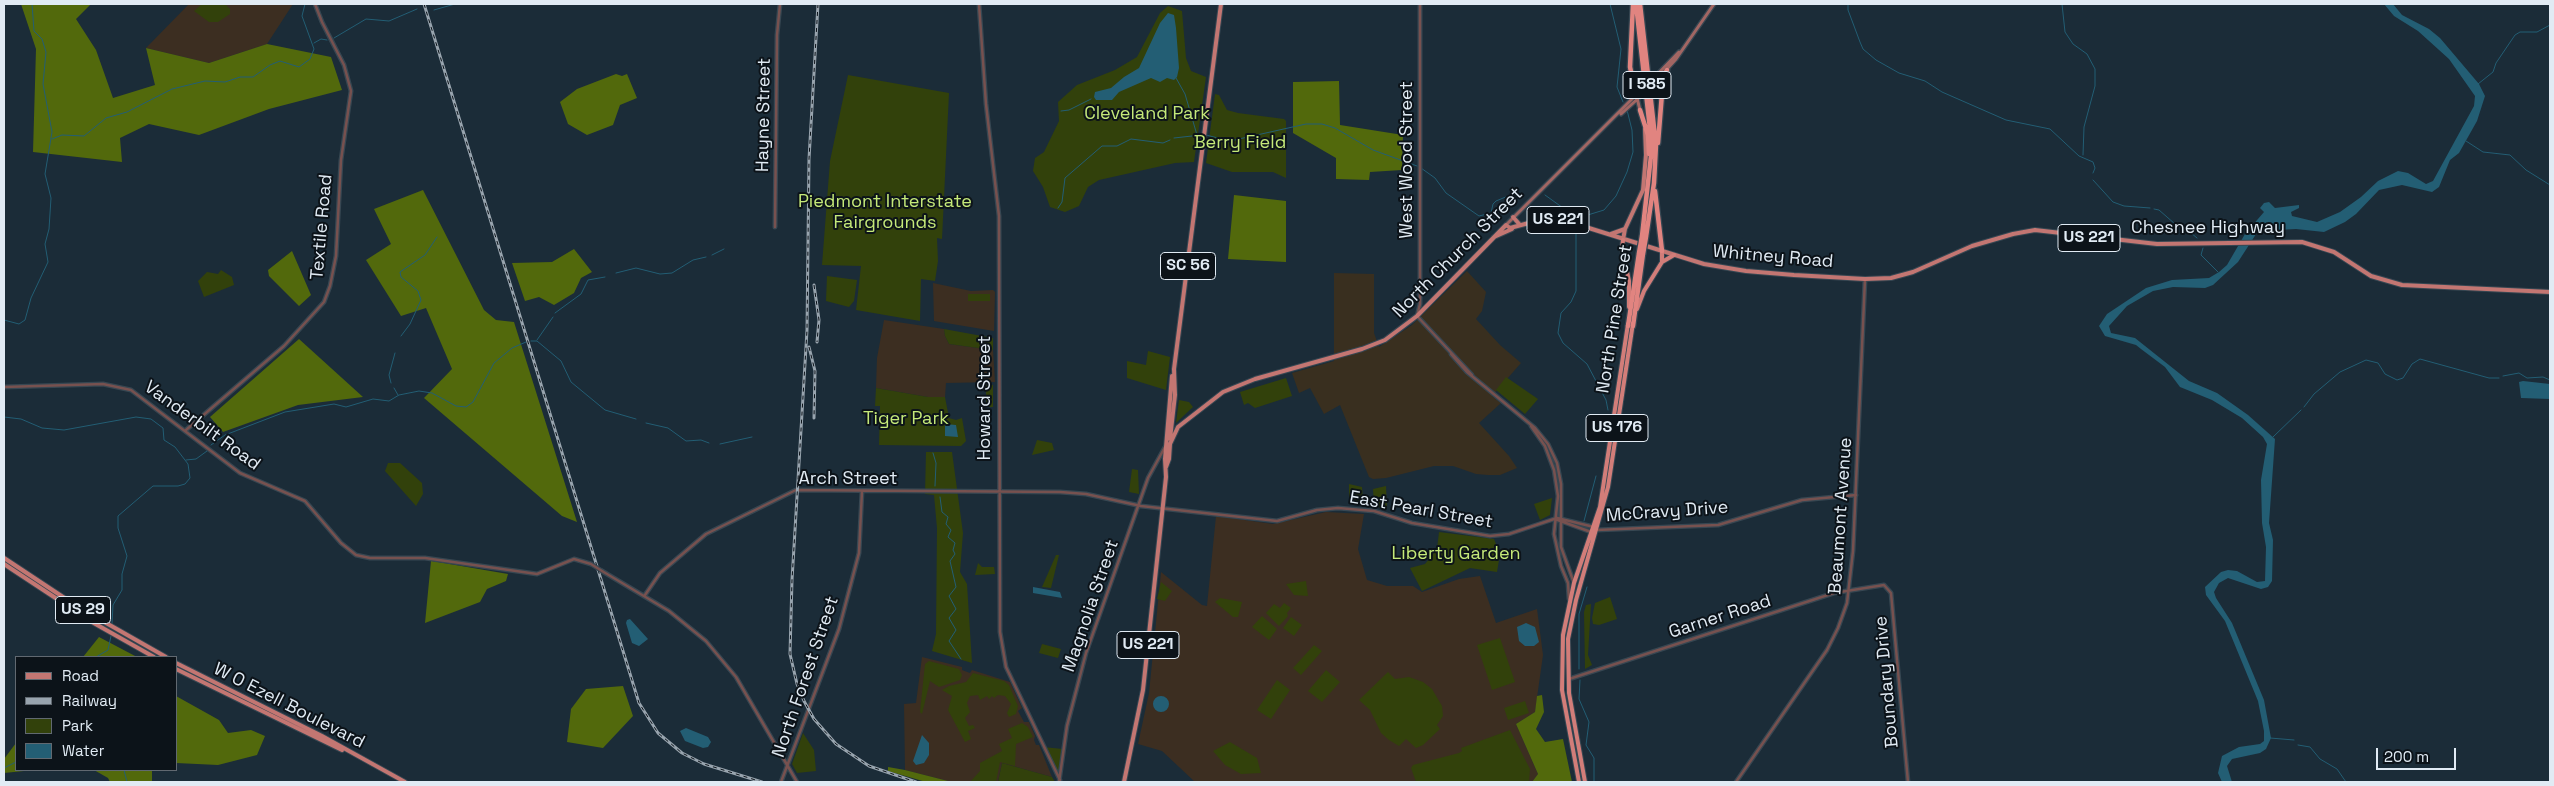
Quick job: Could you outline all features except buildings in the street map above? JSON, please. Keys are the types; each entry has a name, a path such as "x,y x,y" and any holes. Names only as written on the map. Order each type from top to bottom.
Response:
{"highway":[{"path":"1636,4 1630,67 1636,97"},
{"name":"North Pine Street","path":"1585,782 1568,679 1568,639 1607,470 1654,183 1656,157 1655,121 1636,4"},
{"name":"North Pine Street","path":"1636,4 1652,132 1651,166 1644,236"},
{"path":"1656,157 1660,131 1662,87 1667,70"},
{"path":"1654,81 1662,87"},
{"path":"1640,108 1648,135 1651,166"},
{"path":"1654,183 1662,262"},
{"path":"1623,240 1622,249 1629,289 1630,326"},
{"path":"1630,326 1644,291 1662,262 1674,255"},
{"name":"North Pine Street","path":"1579,782 1562,690 1563,635 1574,583 1594,529"}],"main road":[{"name":"SC 56","path":"1168,444 1175,395 1174,369 1221,4"},
{"path":"1654,81 1667,70 1714,4"},
{"path":"1654,81 1683,48"},
{"name":"North Church Street","path":"1124,782 1142,697 1166,467 1170,459 1168,444 1176,431 1183,422 1226,390 1255,379 1378,344 1400,330 1417,316 1513,218 1654,81"},
{"name":"North Church Street","path":"1612,120 1631,106 1636,97"},
{"path":"1623,240 1625,229 1641,196 1644,182 1646,137 1636,97"},
{"path":"1631,106 1640,108"},
{"path":"1494,237 1500,236 1519,225 1513,218"},
{"name":"Whitney Road","path":"1506,225 1510,228 1540,220 1558,220 1704,264 1746,271 1865,279"},
{"path":"1609,235 1625,229"},
{"name":"Chesnee Highway","path":"1865,279 1891,278 1913,272 1972,246 2029,231 2043,230 2157,244 2295,242 2319,246 2334,252 2371,276 2402,285 2550,292"},
{"name":"US 29","path":"4,558 78,608 164,656"},
{"name":"US 29","path":"4,564 86,618 152,656"},
{"name":"W O Ezell Boulevard","path":"178,664 275,712 365,760"},
{"name":"W O Ezell Boulevard","path":"178,670 272,717 365,760"},
{"path":"195,678 197,674"},
{"path":"242,702 244,697"},
{"path":"272,717 275,712"},
{"path":"365,760 406,782"}],"street":[{"name":"Textile Road","path":"186,430 272,358 317,311 328,291 336,256 341,160 351,91 341,56 324,28 315,4"},
{"name":"Hayne Street","path":"775,227 777,35 780,4"},
{"name":"Howard Street","path":"979,4 987,110 999,216 999,603 1004,660 1060,781"},
{"name":"West Wood Street","path":"1417,316 1420,304 1420,4"},
{"name":"Beaumont Avenue","path":"1736,782 1827,650 1841,621 1850,589 1865,279"},
{"path":"1417,316 1472,375 1545,438 1557,463 1562,490 1560,520 1563,556 1574,583 1576,600"},
{"name":"Vanderbilt Road","path":"4,387 97,383 118,386 138,394 240,473 305,501 340,543 356,555 370,558 425,558 537,574 572,559 579,558 645,595"},
{"path":"1530,424 1548,453 1554,470 1558,496 1554,534 1561,566 1569,586 1569,602"},
{"name":"Magnolia Street","path":"1060,781 1067,726 1078,679 1103,601 1140,506 1150,473 1168,444"},
{"name":"North Forest Street","path":"782,781 839,628 859,553 862,491"},
{"name":"Arch Street","path":"645,595 660,573 706,534 762,509 789,492 1081,493 1140,506"},
{"name":"McCravy Drive","path":"1594,529 1718,525 1802,500 1856,495"},
{"name":"East Pearl Street","path":"1140,506 1163,507 1277,521 1323,509 1368,510 1412,523 1490,536 1509,534 1555,519"},
{"path":"1555,519 1594,529"},
{"name":"Garner Road","path":"1568,679 1850,589 1882,584"},
{"name":"Boundary Drive","path":"1882,584 1888,587 1891,593 1908,782"},
{"path":"645,595 698,634 716,652 736,677 797,782"}],"shaded area":[{"path":"189,4 293,4 267,44 209,63 146,48"},
{"path":"1467,271 1486,292 1482,311 1476,319 1500,345 1521,363 1492,396 1501,403 1479,423 1509,456 1517,468 1500,475 1488,475 1476,474 1453,466 1434,466 1386,478 1373,479 1369,477 1340,405 1324,414 1310,388 1299,393 1292,373 1334,361 1334,273 1374,274 1374,333 1379,347 1412,325"},
{"path":"933,283 971,291 993,290 995,292 994,331 934,321"},
{"path":"884,320 944,329 949,344 993,350 995,382 946,383 945,397 928,397 876,388 877,358"},
{"path":"1326,512 1364,514 1358,549 1367,580 1387,586 1413,586 1422,592 1459,579 1480,576 1496,623 1537,609 1543,655 1535,712 1516,724 1538,774 1532,782 1195,782 1162,751 1138,744 1149,693 1161,572 1202,605 1207,606 1216,516 1273,524"},
{"path":"922,657 962,667 962,670 970,673 972,670 1010,682 1022,708 1018,711 1024,722 1029,722 1035,736 1036,745 1039,745 1052,777 1002,763 998,782 952,782 905,770 904,704 916,703"}],"green space":[{"path":"21,4 91,4 76,19 96,50 113,98 155,85 146,48 209,63 267,44 331,57 342,90 269,109 199,135 149,124 120,138 122,162 33,152 36,49"},
{"path":"202,4 225,4 230,9 230,14 218,22 209,22 194,11"},
{"name":"Cleveland Park","path":"1168,6 1182,11 1186,58 1191,71 1206,77 1194,162 1175,163 1099,180 1088,187 1079,206 1065,212 1050,207 1043,187 1033,171 1035,158 1044,152 1059,121 1058,102 1077,85 1115,70 1137,57 1160,13"},
{"path":"616,74 622,76 627,74 637,98 620,105 613,125 587,135 568,124 560,102 577,89"},
{"name":"Piedmont Interstate Fairgrounds","path":"848,75 949,93 942,239 937,238 938,261 935,281 921,279 920,321 856,310 861,266 822,265 830,161"},
{"path":"1339,81 1340,125 1403,135 1402,170 1370,172 1369,180 1336,179 1336,158 1293,133 1293,82"},
{"name":"Berry Field","path":"1215,94 1219,95 1227,110 1284,119 1286,121 1286,178 1273,172 1232,172 1206,163"},
{"path":"423,190 484,310 496,320 514,322 577,522 562,516 424,398 452,369 426,308 401,316 366,260 391,244 374,209"},
{"path":"1234,195 1286,201 1286,262 1228,259"},
{"path":"574,249 592,272 581,278 574,293 554,305 539,297 525,301 512,263 552,262"},
{"path":"292,251 311,295 299,306 269,276 268,270"},
{"path":"221,270 232,277 234,285 204,297 198,281 207,272 218,274"},
{"path":"827,276 857,280 854,301 849,307 826,301"},
{"path":"968,294 990,294 990,301 968,301"},
{"path":"944,329 993,338 993,350 949,344"},
{"path":"299,339 363,397 298,405 223,432 210,417"},
{"path":"1148,351 1170,357 1166,390 1127,378 1127,361 1146,365"},
{"path":"1506,377 1538,399 1525,414 1496,390"},
{"path":"1286,378 1292,396 1255,408 1248,403 1244,405 1240,392"},
{"path":"986,385 993,385 993,407 986,407"},
{"name":"Tiger Park","path":"876,388 928,397 945,397 949,418 956,420 962,418 966,441 961,446 879,445 880,406 875,406"},
{"path":"1179,400 1189,402 1193,407 1176,423"},
{"path":"1037,440 1052,443 1054,450 1032,455"},
{"path":"926,452 952,452 963,533 960,572 967,584 972,663 932,651 936,634 937,528 934,495 925,494"},
{"path":"388,463 400,463 422,483 423,494 416,506 385,471"},
{"path":"1132,469 1138,470 1139,494 1129,492"},
{"path":"1349,484 1362,487 1363,500 1361,504 1349,504"},
{"path":"1386,486 1387,509 1374,506 1373,489"},
{"path":"1552,498 1550,515 1540,520 1534,504"},
{"name":"Liberty Garden","path":"1439,532 1494,539 1500,554 1497,572 1470,568 1422,591 1410,568 1425,564 1437,549"},
{"path":"1056,555 1059,555 1051,588 1042,587"},
{"path":"431,561 508,574 506,581 487,589 480,602 425,623"},
{"path":"978,563 982,567 994,567 995,574 975,575"},
{"path":"1306,581 1308,596 1294,595 1286,584"},
{"path":"1161,582 1172,591 1165,601 1157,599"},
{"path":"1610,597 1617,619 1599,625 1593,624 1592,618 1595,603"},
{"path":"1220,598 1242,602 1238,617 1233,617 1215,602"},
{"path":"1284,603 1291,608 1287,613 1288,616 1279,626 1266,613 1274,604 1280,608"},
{"path":"1591,604 1588,655 1592,665 1585,669 1584,612 1586,605"},
{"path":"1262,616 1277,629 1269,640 1252,627"},
{"path":"1291,617 1302,625 1294,636 1283,628"},
{"path":"99,637 135,656 84,656"},
{"path":"1500,638 1515,682 1492,690 1477,645"},
{"path":"1042,644 1061,649 1058,658 1039,653"},
{"path":"1314,645 1322,651 1301,675 1293,668"},
{"path":"929,661 959,669 962,675 960,680 939,687 930,681 922,714 920,712 925,664"},
{"path":"1326,670 1340,682 1322,702 1308,691"},
{"path":"1388,672 1395,679 1409,677 1423,682 1432,689 1442,706 1443,716 1437,725 1440,729 1423,745 1416,748 1406,739 1399,746 1389,740 1381,733 1370,710 1359,700"},
{"path":"973,673 1004,681 1009,685 1018,706 1016,714 1009,717 1007,713 1011,704 1005,696 998,695 994,698 992,696 989,699 987,696 980,700 978,695 970,696 967,703 970,712 965,718 969,726 973,725 975,728 968,731 971,739 965,742 948,710 952,696 942,690 949,686 966,682"},
{"path":"1277,680 1290,690 1271,719 1257,710"},
{"path":"623,686 633,716 603,748 567,742 571,709 586,689"},
{"path":"1542,695 1544,712 1536,729 1545,742 1563,739 1572,782 1532,782 1538,774 1516,724 1535,712 1537,696"},
{"path":"178,697 219,720 228,733 251,730 265,736 257,755 218,765 178,763"},
{"path":"1525,701 1529,713 1508,720 1504,708"},
{"path":"1022,723 1028,727 1033,737 1016,744 1015,766 1000,762 996,782 970,782 980,771 980,763 1002,751 999,744 1012,738 1008,729"},
{"path":"1510,730 1530,769 1529,782 1416,782 1411,768 1413,765 1459,753 1462,751 1461,748"},
{"path":"803,733 814,750 816,771 797,773 792,764"},
{"path":"1230,742 1257,758 1261,773 1241,774 1225,765 1213,751"},
{"path":"15,744 15,771 24,771 4,773 4,759"},
{"path":"1043,747 1063,749 1060,780"},
{"path":"1002,763 1052,777 1055,782 998,782"},
{"path":"888,767 952,782 926,782 888,771"},
{"path":"96,771 152,771 152,782 110,782 108,778"}],"water":[{"path":"2384,4 2393,4 2402,15 2429,29 2440,38 2479,84 2485,96 2477,121 2459,153 2450,160 2439,187 2432,192 2402,185 2379,190 2356,214 2345,222 2324,232 2296,229 2258,231 2238,262 2213,285 2205,288 2173,287 2153,291 2127,306 2109,326 2111,333 2135,338 2189,381 2217,393 2248,415 2275,439 2269,523 2273,540 2272,581 2268,587 2261,589 2228,578 2219,583 2214,592 2232,623 2264,700 2271,738 2266,749 2260,753 2232,759 2227,766 2232,782 2222,782 2218,773 2222,756 2239,747 2260,744 2264,741 2264,731 2258,701 2225,621 2206,595 2205,587 2221,572 2228,570 2237,571 2257,582 2265,581 2266,547 2262,523 2261,480 2267,444 2263,437 2242,418 2212,400 2180,387 2165,367 2136,345 2105,336 2099,326 2107,314 2146,288 2172,280 2209,278 2219,272 2227,265 2245,234 2264,212 2260,208 2264,203 2269,202 2275,208 2299,205 2299,208 2291,212 2292,216 2317,222 2340,212 2361,197 2378,181 2398,171 2408,173 2426,184 2433,181 2474,106 2475,96 2449,59 2418,31 2394,16"},
{"path":"1168,13 1174,15 1176,28 1179,68 1177,77 1174,80 1167,78 1160,82 1151,78 1119,92 1112,100 1096,100 1094,97 1095,92 1111,88 1139,68 1160,23"},
{"path":"2519,382 2550,384 2550,399 2521,398"},
{"path":"945,424 956,425 958,437 945,436"},
{"path":"1033,587 1060,592 1062,598 1033,593"},
{"path":"630,619 648,639 639,646 632,643 626,623"},
{"path":"1526,623 1535,627 1539,642 1534,646 1525,646 1519,641 1517,627"},
{"path":"1158,696 1164,696 1169,701 1167,710 1158,712 1153,707 1153,701"},
{"path":"686,728 708,737 711,742 708,747 703,748 685,741 680,731"},
{"path":"922,735 929,743 929,755 924,763 916,765 913,761"}],"waterway":[{"path":"4,320 19,324 25,320 31,298 48,262 45,244 49,229 51,198 45,174 52,132 43,84 46,52 42,39 34,31 32,4"},
{"path":"52,139 62,135 84,136 106,118 127,112 172,89 205,81 225,82 240,77 253,77 270,65 280,61 299,67 310,59 314,49 302,16 305,4"},
{"path":"434,10 455,4"},
{"path":"1610,4 1621,49 1617,87 1623,102"},
{"path":"1848,4 1848,10 1863,49 1876,60 1899,73 1925,81 1942,92 2006,120 2050,129 2079,156 2093,162 2095,168 2093,173"},
{"path":"2062,4 2065,32 2073,44 2087,54 2095,69 2095,86 2084,127 2083,155"},
{"path":"334,38 366,19 389,21 417,9"},
{"path":"2478,84 2493,72 2496,63 2515,35 2520,32 2537,32 2550,25"},
{"path":"314,43 321,39 327,40"},
{"path":"1176,78 1185,94 1197,135"},
{"path":"1061,111 1069,110 1091,99"},
{"path":"1578,218 1604,210 1616,196 1627,172 1633,152 1632,130 1627,110"},
{"path":"1206,135 1230,141 1306,124 1322,124 1335,128 1373,150 1417,166"},
{"path":"1195,136 1202,135"},
{"path":"1174,138 1192,136"},
{"path":"1058,208 1062,202 1065,178 1102,146 1117,146 1131,139 1163,143 1170,140"},
{"path":"2466,141 2483,152 2510,155 2526,170 2550,185"},
{"path":"1421,168 1435,178 1446,193 1479,216 1491,213 1493,204 1496,201 1513,194"},
{"path":"2093,180 2113,202 2124,206 2150,208"},
{"path":"1545,195 1577,218"},
{"path":"2154,209 2159,210 2175,224 2184,227 2197,238"},
{"path":"1576,228 1576,291 1571,302 1561,313 1558,333 1563,343 1587,364 1606,400 1608,410"},
{"path":"401,336 410,324 421,300 418,291 401,277 400,272 425,255 437,237"},
{"path":"2203,248 2201,255 2218,272"},
{"path":"712,255 724,249"},
{"path":"616,273 636,268 660,274 672,273 693,260 706,257"},
{"path":"555,313 581,294 588,280 605,277"},
{"path":"537,340 553,317"},
{"path":"531,341 537,341 561,361 571,382 605,410 636,419"},
{"path":"211,445 225,435 285,412 334,404 346,407 373,399 389,401 399,395 419,391 432,393 456,406 466,407 473,402 494,363 512,348 526,342"},
{"path":"391,383 389,375 395,353"},
{"path":"2304,407 2314,394 2340,372 2366,360 2378,363 2385,374 2397,380 2403,378 2412,364 2420,359 2489,378 2499,378"},
{"path":"2503,376 2519,373 2527,378 2543,377 2550,380"},
{"path":"394,388 398,395"},
{"path":"2273,437 2301,410"},
{"path":"4,417 21,419 42,428 64,430 136,417 151,419 163,428 164,440 175,447 188,464 190,478 185,484 178,486 153,486 118,516 118,528 127,556 122,574 122,590 113,605 112,624"},
{"path":"646,423 668,428 686,441 701,440 709,443"},
{"path":"720,444 752,437"},
{"path":"186,460 196,459 207,451"},
{"path":"933,453 936,463 935,486"},
{"path":"1584,521 1596,476"},
{"path":"940,497 942,512 948,517 946,524 951,530 948,537 955,543 953,550 955,554 950,561 956,587 949,596 956,609 949,618 956,630 949,641 961,659"},
{"path":"1579,669 1579,614 1587,587"},
{"path":"98,656 108,650 111,636"},
{"path":"1580,680 1579,699 1589,722 1586,745 1594,758 1594,782"},
{"path":"2270,738 2294,740"},
{"path":"2298,745 2310,747 2320,759 2337,769 2346,782"},
{"path":"4,768 15,762"},
{"path":"124,771 127,782"}],"railway":[{"path":"424,4 639,703 658,733 682,753 704,764 762,782"},
{"path":"818,4 809,159 807,330 792,580 790,654 797,684 804,701 814,719 836,744 869,766 916,782"},
{"path":"814,285 819,320 817,342"},
{"path":"809,347 815,371 814,418"}]}
